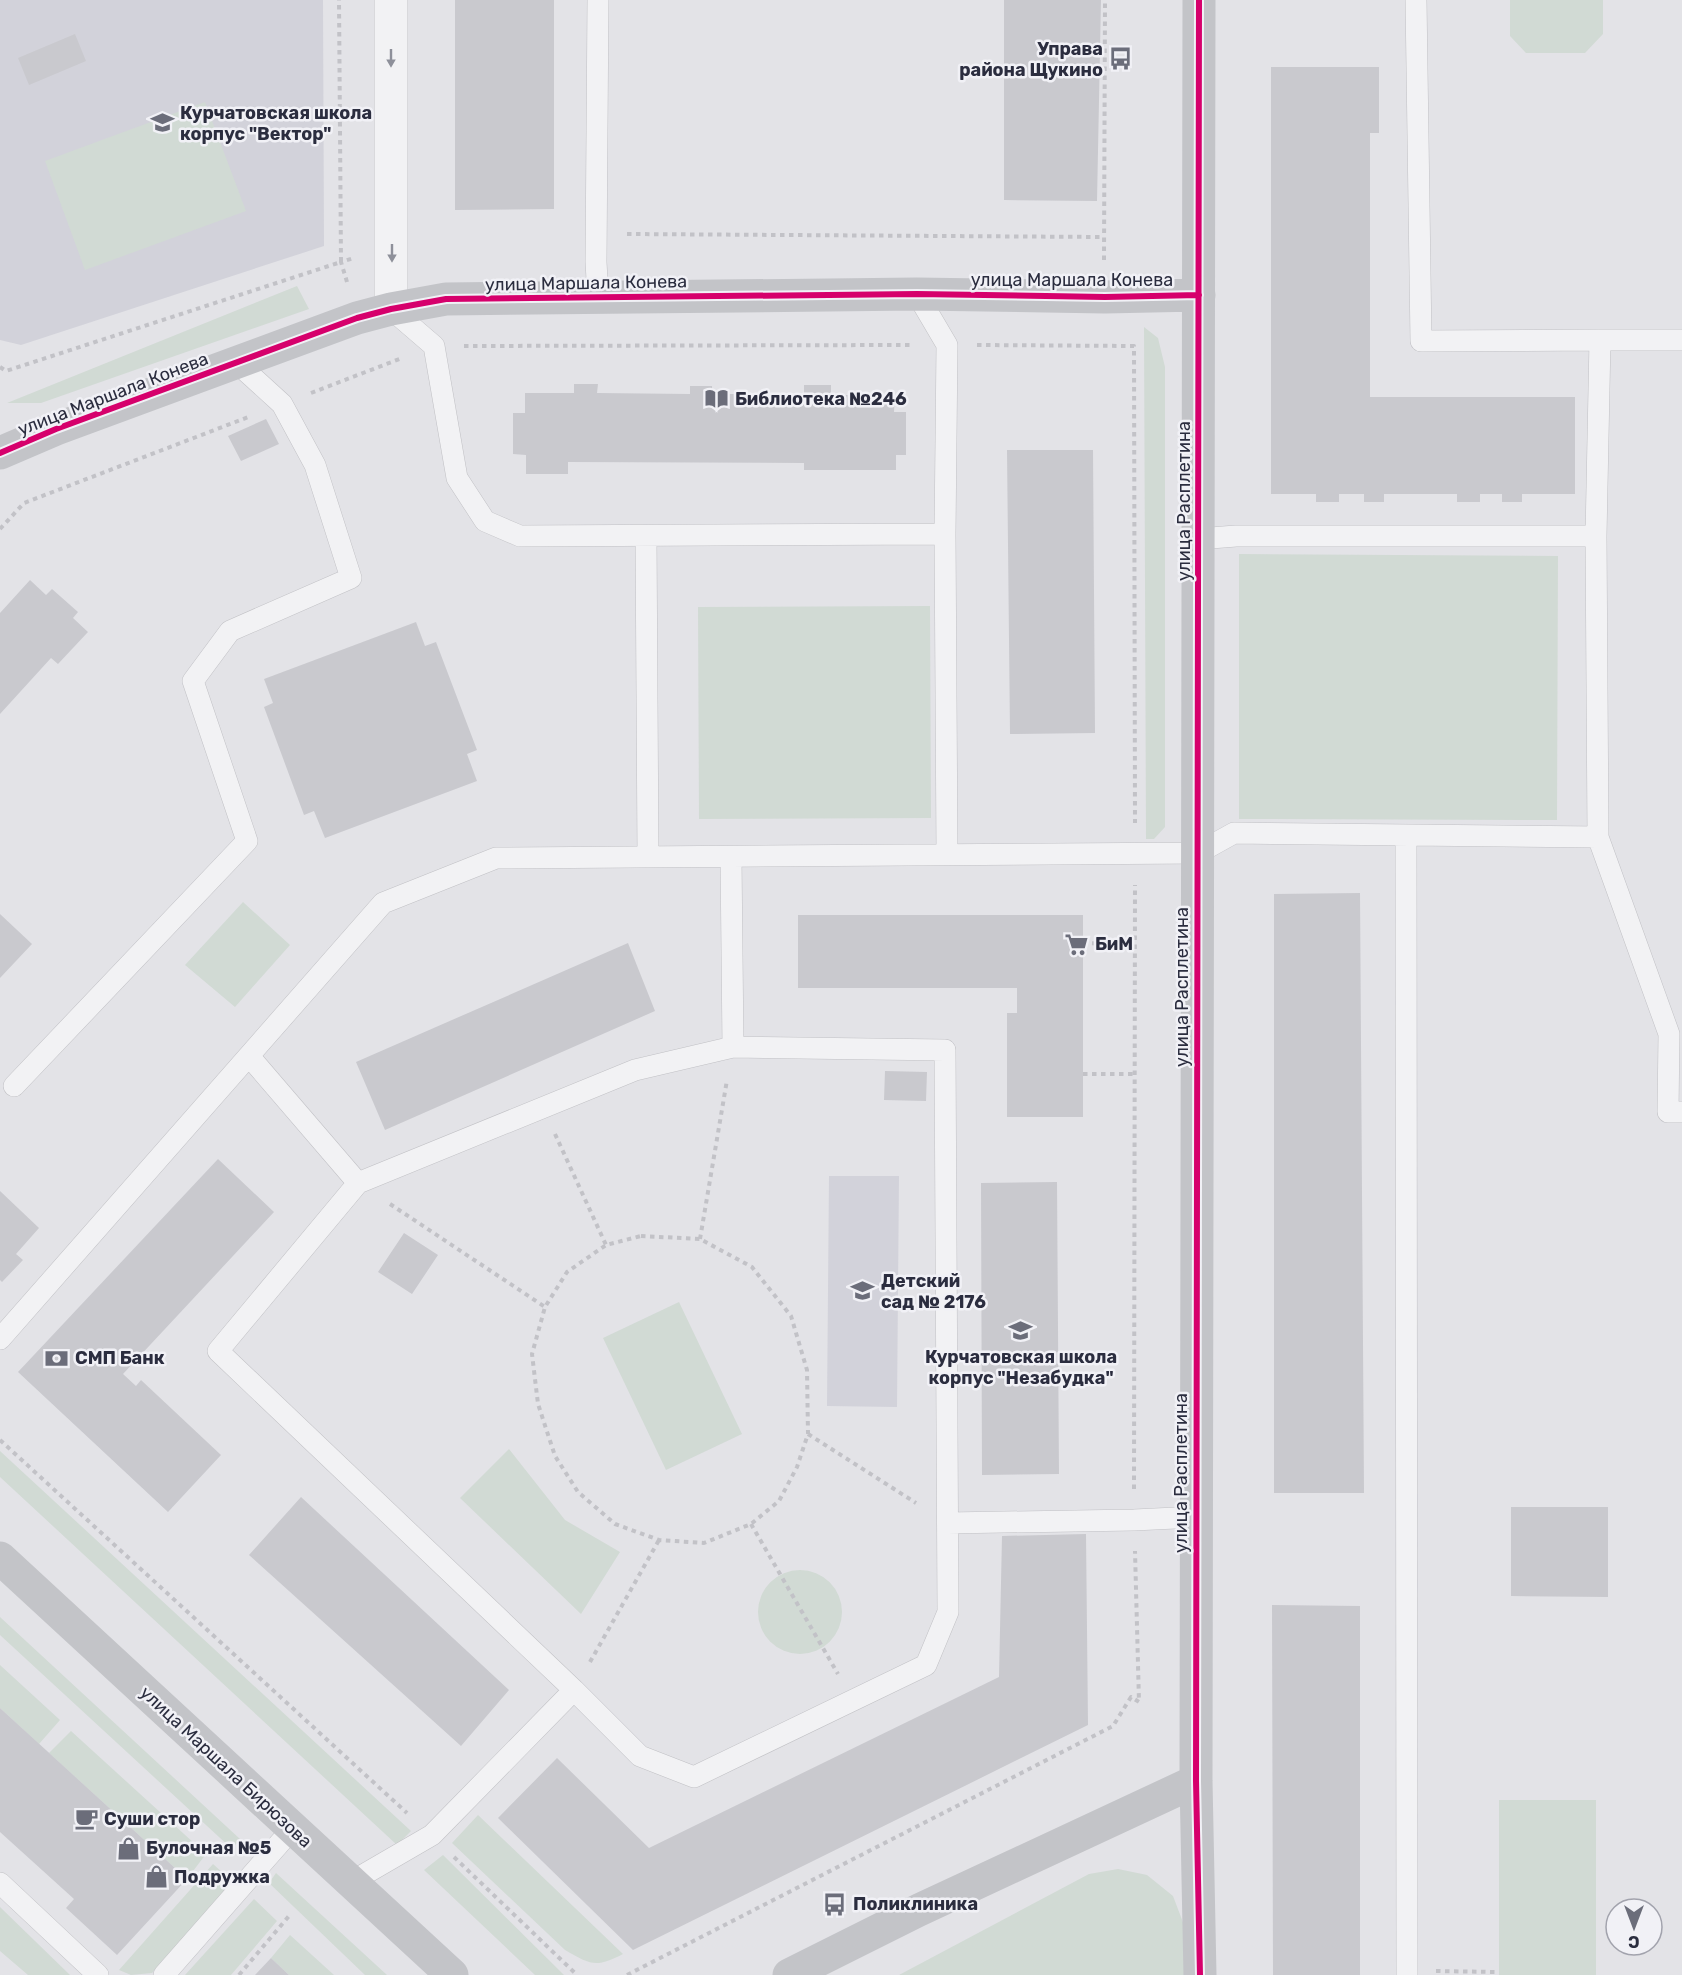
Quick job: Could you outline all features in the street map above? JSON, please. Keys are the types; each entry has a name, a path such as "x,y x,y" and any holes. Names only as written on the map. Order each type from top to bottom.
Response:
{"street":[{"path":"391,0 391,309"},
{"name":"улица Расплетина","path":"1199,0 1196,1781 1200,1975"},
{"name":"улица Маршала Конева","path":"0,453 56,429 357,318 446,299 916,294 1199,296"},
{"name":"улица Маршала Бирюзова","path":"0,1558 452,1975"},
{"path":"789,1975 919,1910 1196,1781"}],"lane":[{"path":"598,0 596,262 598,297"},
{"path":"1416,0 1421,341 1682,340"},
{"path":"916,294 947,345 945,534 947,855"},
{"path":"391,309 434,346 457,478 485,521 520,536 945,534"},
{"path":"1600,340 1596,536 1598,837 1675,1034 1668,1112 1682,1112"},
{"path":"14,1086 247,842 193,681 230,631 351,578 315,465 282,404 237,363"},
{"path":"646,536 648,857"},
{"path":"1198,539 1236,536 1596,536"},
{"path":"0,1339 383,903 496,858 1198,853 1234,833 1598,837"},
{"path":"1406,836 1407,1973"},
{"path":"731,858 733,1047"},
{"path":"733,1047 945,1050 948,1612 926,1665 694,1777 640,1756 574,1690 218,1351 358,1183 543,1107 635,1070 733,1047"},
{"path":"249,1056 358,1183"},
{"path":"948,1523 1196,1517"},
{"path":"351,1882 432,1835 574,1690"},
{"path":"164,1975 293,1828"},
{"path":"0,1883 98,1975"}],"path":[{"path":"0,368 6,370 341,262 339,0"},
{"path":"596,262 614,233 1103,237 1105,0"},
{"path":"0,529 24,503 434,346 1134,346 1136,853 1134,1520 1139,1702 1131,1697 1113,1726 627,1975"},
{"path":"1083,943 1135,945"},
{"path":"700,1239 733,1047"},
{"path":"1083,1074 1134,1074"},
{"path":"543,1107 606,1245"},
{"path":"358,1183 545,1307"},
{"path":"641,1236 700,1239 752,1267 791,1316 807,1370 808,1434 797,1467 779,1501 751,1524 704,1543 659,1540 615,1524 578,1492 555,1456 538,1404 532,1354 545,1307 567,1272 606,1245 641,1236"},
{"path":"808,1434 948,1523"},
{"path":"0,1440 432,1835 577,1975"},
{"path":"751,1524 853,1700"},
{"path":"574,1690 659,1540"},
{"path":"238,1975 289,1916"},
{"path":"1407,1973 1495,1972 1495,1975"}],"shaded area":[{"name":"Курчатовская школа корпус \"Вектор\"","path":"0,0 323,0 324,246 21,345 0,340"},
{"path":"1510,0 1603,0 1603,34 1585,53 1526,53 1510,36"},
{"path":"205,102 246,211 85,270 45,161"},
{"path":"297,286 309,309 41,403 7,403"},
{"path":"1144,327 1158,338 1165,367 1165,827 1154,839 1146,839"},
{"path":"1239,554 1558,556 1557,820 1239,819"},
{"path":"930,606 931,818 699,819 698,607"},
{"path":"243,902 290,945 235,1007 185,965"},
{"name":"Детский сад № 2176","path":"829,1176 899,1176 897,1407 827,1406"},
{"path":"679,1302 742,1434 666,1470 603,1338"},
{"path":"509,1449 565,1520 620,1552 581,1614 460,1498"},
{"path":"0,1451 411,1831 397,1845 0,1477"},
{"path":"792,1570 808,1570 824,1577 835,1588 842,1604 839,1628 830,1642 808,1654 792,1654 776,1647 765,1636 758,1620 758,1604 765,1588 776,1577"},
{"path":"0,1617 240,1839 232,1849 0,1635"},
{"path":"0,1665 60,1720 39,1744 0,1708"},
{"path":"71,1731 206,1854 187,1879 49,1753"},
{"path":"1499,1800 1596,1800 1596,1975 1499,1975"},
{"path":"478,1815 623,1954 594,1963 565,1950 452,1843"},
{"path":"443,1855 564,1975 535,1975 424,1870"},
{"path":"213,1864 233,1882 152,1973 131,1975 119,1970"},
{"path":"1118,1869 1147,1875 1173,1896 1184,1925 1184,1975 899,1975 1089,1874"},
{"path":"276,1873 387,1975 365,1975 269,1883"},
{"path":"254,1899 277,1921 231,1975 185,1975"},
{"path":"0,1907 70,1975 28,1975 0,1951"},
{"path":"290,1935 334,1975 289,1975 271,1958"}],"building":[{"path":"455,0 554,0 554,209 455,210"},
{"path":"1004,0 1101,0 1097,201 1004,200"},
{"path":"75,34 86,61 29,85 18,58"},
{"path":"1271,67 1379,67 1379,133 1370,133 1370,397 1575,397 1575,494 1522,494 1522,502 1502,502 1502,494 1480,494 1480,502 1457,502 1457,494 1384,494 1384,502 1364,502 1364,494 1339,494 1339,502 1316,502 1316,494 1271,494"},
{"path":"574,384 598,384 597,393 690,394 690,386 712,386 712,394 804,394 804,385 831,385 831,395 895,395 894,412 906,412 906,455 896,455 896,470 804,470 804,463 568,462 568,474 526,474 526,455 513,454 513,413 525,413 525,393 574,393"},
{"path":"266,419 279,444 241,461 228,436"},
{"path":"1007,450 1093,450 1095,733 1010,734"},
{"path":"30,580 46,595 52,589 78,612 73,618 88,632 58,664 51,658 0,714 0,613"},
{"path":"416,622 425,646 436,642 477,750 467,754 477,781 325,838 314,811 304,815 264,707 273,703 264,679"},
{"path":"1360,893 1364,1493 1274,1493 1274,894"},
{"path":"0,914 32,944 0,978"},
{"path":"798,915 1083,915 1083,1117 1007,1117 1007,1013 1017,1013 1017,988 798,988"},
{"path":"628,943 655,1011 385,1130 356,1062"},
{"path":"885,1071 927,1072 926,1101 884,1100"},
{"path":"218,1159 274,1212 123,1374 136,1386 141,1380 221,1455 168,1512 18,1372"},
{"path":"1057,1182 1059,1474 982,1475 981,1183"},
{"path":"0,1191 39,1228 16,1254 23,1260 2,1282 0,1280"},
{"path":"404,1233 438,1255 412,1294 378,1272"},
{"path":"301,1497 509,1690 461,1746 249,1555"},
{"path":"1511,1507 1608,1507 1608,1597 1511,1596"},
{"path":"1086,1534 1088,1725 633,1950 498,1818 557,1758 649,1848 999,1677 1002,1536"},
{"path":"1272,1605 1360,1606 1360,1975 1273,1975"},
{"path":"0,1708 187,1879 117,1955 66,1908 74,1899 0,1832"},
{"path":"271,1958 289,1975 255,1975"}],"cycle path":[{"path":"1199,0 1196,1781 1200,1975"},
{"path":"0,453 56,429 357,318 446,299 917,294 1105,297 1199,295"}],"place":[{"name":"Управа района Щукино","path":"1121,59"},
{"name":"Курчатовская школа корпус \"Вектор\"","path":"162,123"},
{"name":"Библиотека №246","path":"717,399"},
{"name":"БиМ","path":"1077,944"},
{"name":"Детский сад № 2176","path":"863,1291"},
{"name":"Курчатовская школа корпус \"Незабудка\"","path":"1021,1331"},
{"name":"СМП Банк","path":"57,1358"},
{"name":"Суши стор","path":"86,1819"},
{"name":"Булочная №5","path":"128,1848"},
{"name":"Подружка","path":"156,1877"},
{"name":"Поликлиника","path":"835,1904"}]}
